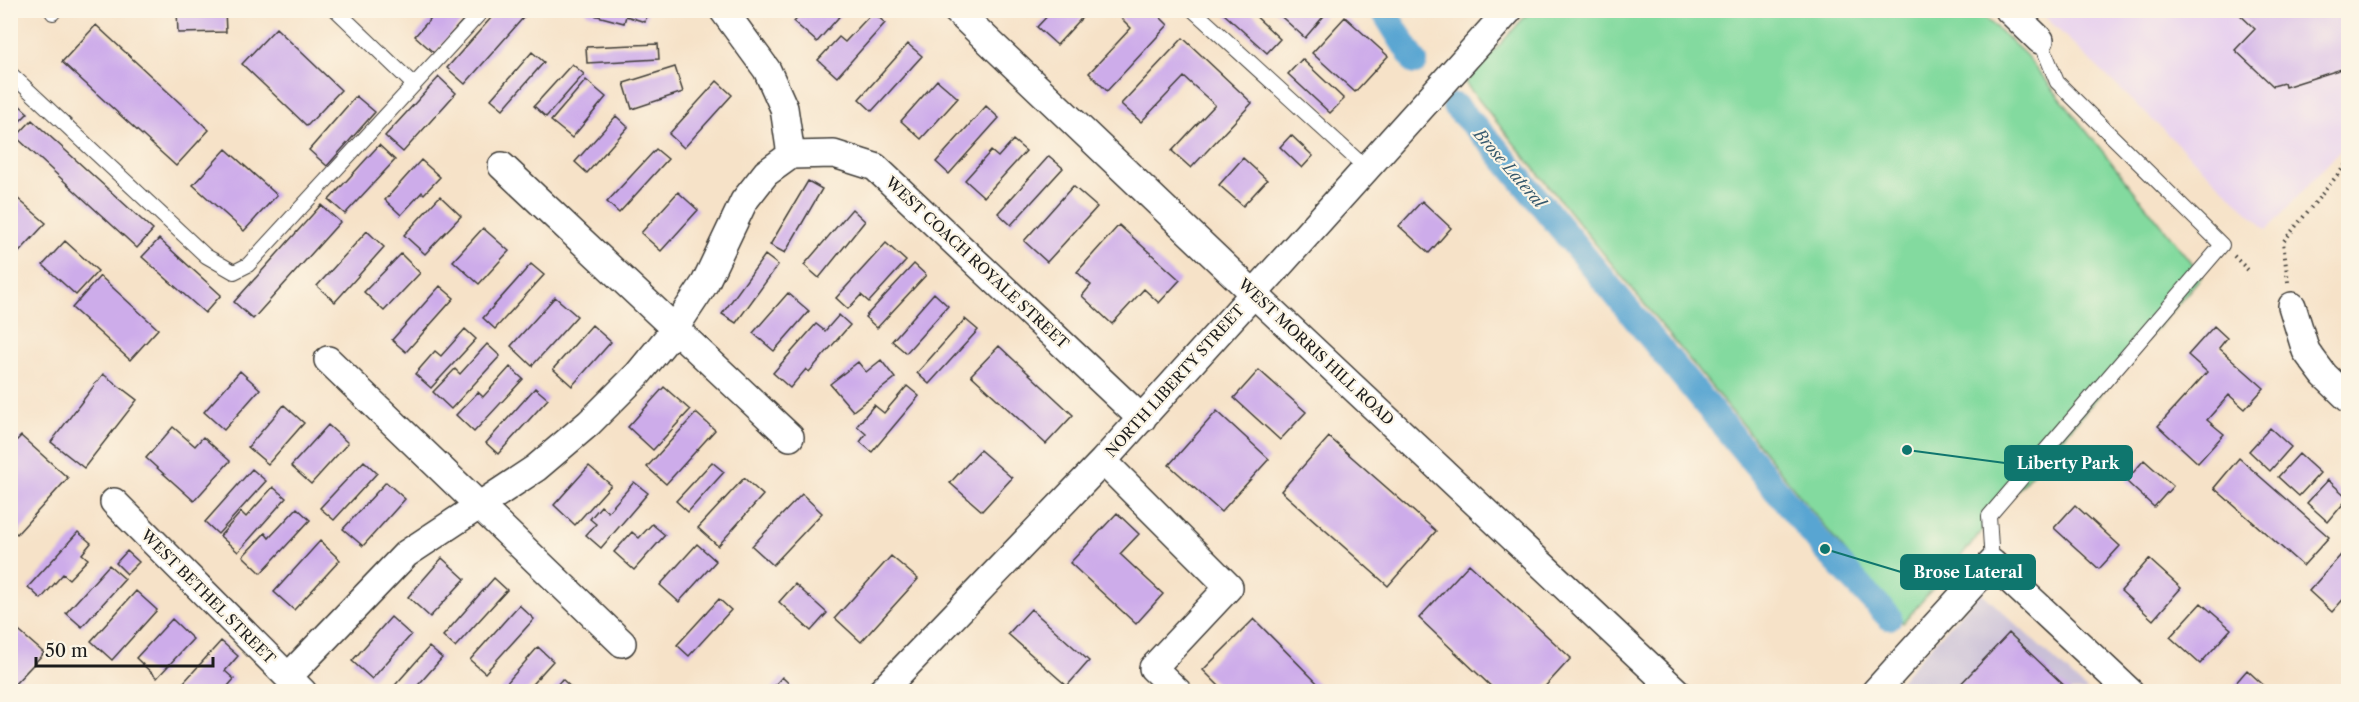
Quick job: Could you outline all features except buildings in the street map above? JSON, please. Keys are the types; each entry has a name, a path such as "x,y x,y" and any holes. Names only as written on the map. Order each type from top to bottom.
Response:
{"street":[{"path":"296,684 406,554 536,468 589,423 638,374 705,283 744,201 766,173 791,155 783,108 767,70 723,10"},
{"name":"WEST MORRIS HILL ROAD","path":"956,10 1677,692"},
{"name":"NORTH LIBERTY STREET","path":"881,692 1103,461 1509,10"},
{"path":"2009,10 2040,40"},
{"name":"WEST COACH ROYALE STREET","path":"791,155 834,154 875,167 1142,418"},
{"path":"502,166 790,437"},
{"path":"2292,306 2306,351 2324,375 2349,398"},
{"path":"328,360 622,643"},
{"path":"1103,461 1229,587 1153,668 1178,692"},
{"name":"WEST BETHEL STREET","path":"114,502 296,684"},
{"path":"1875,692 1992,563 2130,692"}],"lane":[{"path":"336,10 414,85"},
{"path":"10,74 206,256 234,272 248,265 483,10"},
{"path":"1193,10 1367,169"},
{"path":"1992,563 1989,516 2222,245 2057,82 2040,40"}],"path":[{"path":"2292,306 2283,242 2349,162"}],"shaded area":[{"path":"2039,11 2348,11 2348,142 2267,230"},
{"path":"1981,592 2088,691 1889,692"}],"green space":[{"path":"1530,11 1978,11 2025,54 2202,276 1903,623 1465,83"}],"waterway":[{"name":"Brose Lateral","path":"1383,10 1415,62"},
{"name":"Brose Lateral","path":"1455,106 1491,143 1825,549 1889,617"}],"place":[{"name":"Liberty Park","path":"1907,450"},
{"name":"Brose Lateral","path":"1825,549"}]}
